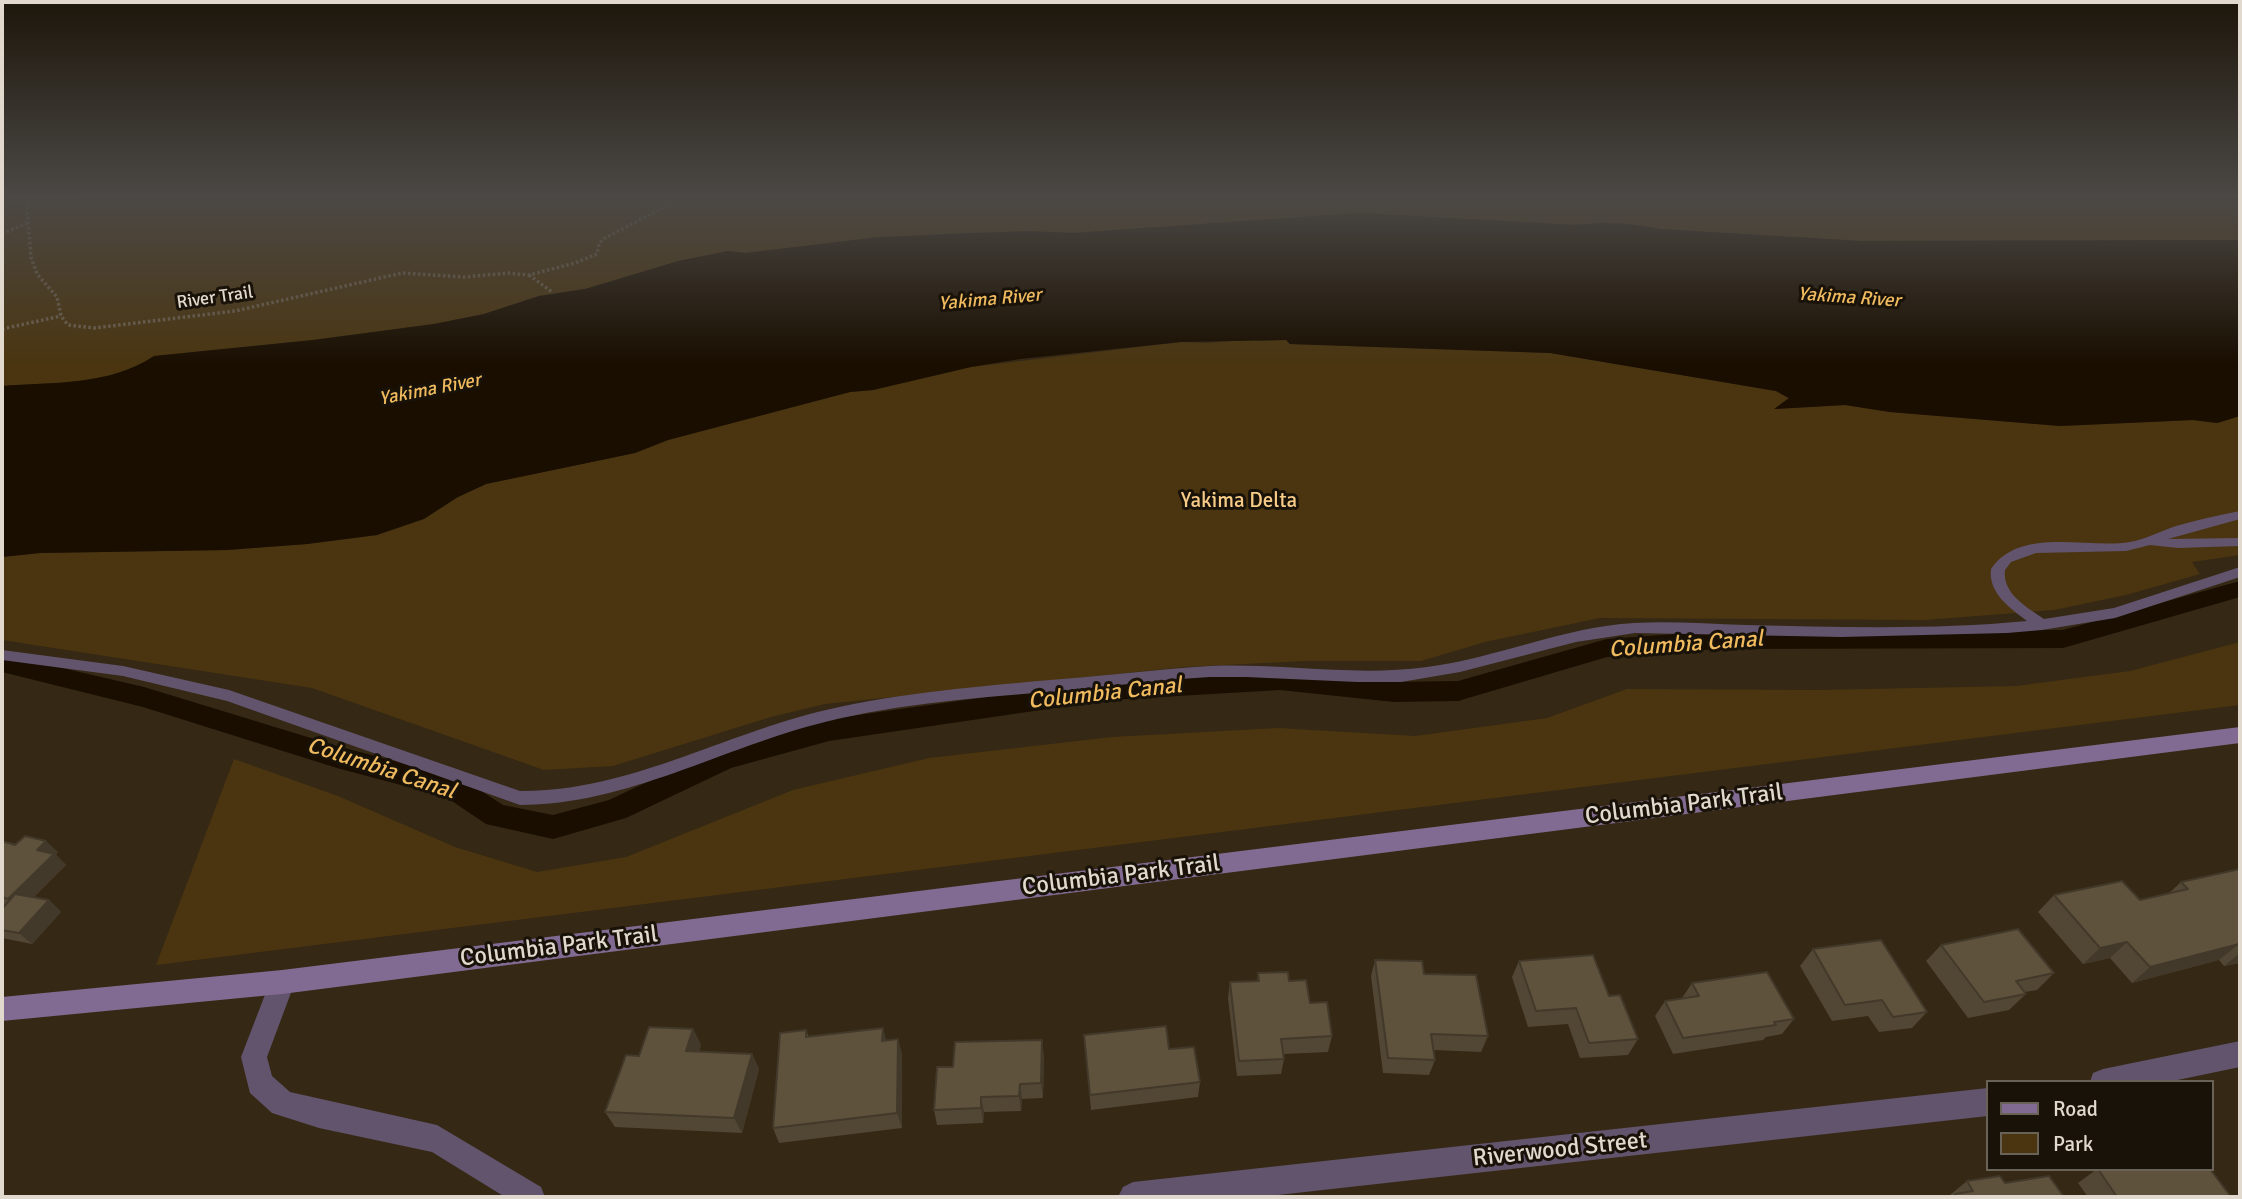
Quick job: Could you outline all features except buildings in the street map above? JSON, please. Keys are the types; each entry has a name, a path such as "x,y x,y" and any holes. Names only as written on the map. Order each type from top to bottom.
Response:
{"main road":[{"name":"Columbia Park Trail","path":"2,1009 282,982 2240,735"}],"street":[{"path":"282,982 254,1057 260,1084 282,1104 437,1139 531,1197"},
{"path":"2113,1080 2240,1054"},
{"name":"Riverwood Street","path":"1133,1197 1986,1102"}],"lane":[{"path":"2042,625 2015,604 2001,587 1997,573 2002,560 2015,553 2036,548 2125,547 2240,515"},
{"path":"2150,541 2178,544 2240,542"},
{"path":"2,655 123,671 229,696 520,798 573,798 622,784 790,725 850,711 967,695 1221,671 1399,676 1445,670 1555,640 1635,628 1840,632 2042,625 2115,612 2240,572"}],"path":[{"path":"2,329 61,316 57,297 37,274 31,253"},
{"name":"River Trail","path":"61,316 68,325 94,328 235,311 402,273 454,277 508,273 529,275 575,263 597,253"},
{"path":"529,275 552,292"}],"green space":[{"path":"2,253 721,253 585,289 539,296 484,314 434,324 313,340 154,356 137,366 100,378 2,386"},
{"name":"Yakima Delta","path":"1286,340 1290,344 1550,353 1776,391 1789,399 1776,409 1845,405 1890,412 2060,426 2193,420 2217,423 2240,416 2240,555 2192,562 2200,574 2126,595 2054,610 1925,620 1600,618 1485,642 1421,661 1304,661 1184,667 825,704 771,717 613,766 544,770 312,688 2,640 2,557 40,553 227,550 377,535 486,484 635,453 668,440 850,392 873,390 971,367 1181,342"},
{"path":"2240,642 2240,705 156,965 234,759 338,796 455,847 537,872 626,857 793,790 929,758 1112,737 1278,728 1415,736 1547,718 1627,689 1820,690 2016,686 2130,671"}],"water":[{"name":"Yakima River","path":"718,253 2240,253 2240,416 2217,423 2193,420 2060,426 1890,412 1845,405 1774,409 1789,398 1776,391 1550,353 1290,344 1286,340 1181,342 1020,359 971,367 873,390 850,392 668,440 635,453 486,484 458,497 424,519 377,535 227,550 40,553 2,557 2,386 100,378 137,366 154,356 313,340 434,324 484,314 539,296 585,289 678,261"}],"waterway":[{"name":"Columbia Canal","path":"2,663 144,697 337,757 454,788 496,816 553,827 616,810 723,759 829,730 1109,690 1280,680 1394,692 1458,691 1607,648 1717,640 2063,639 2240,589"}]}
